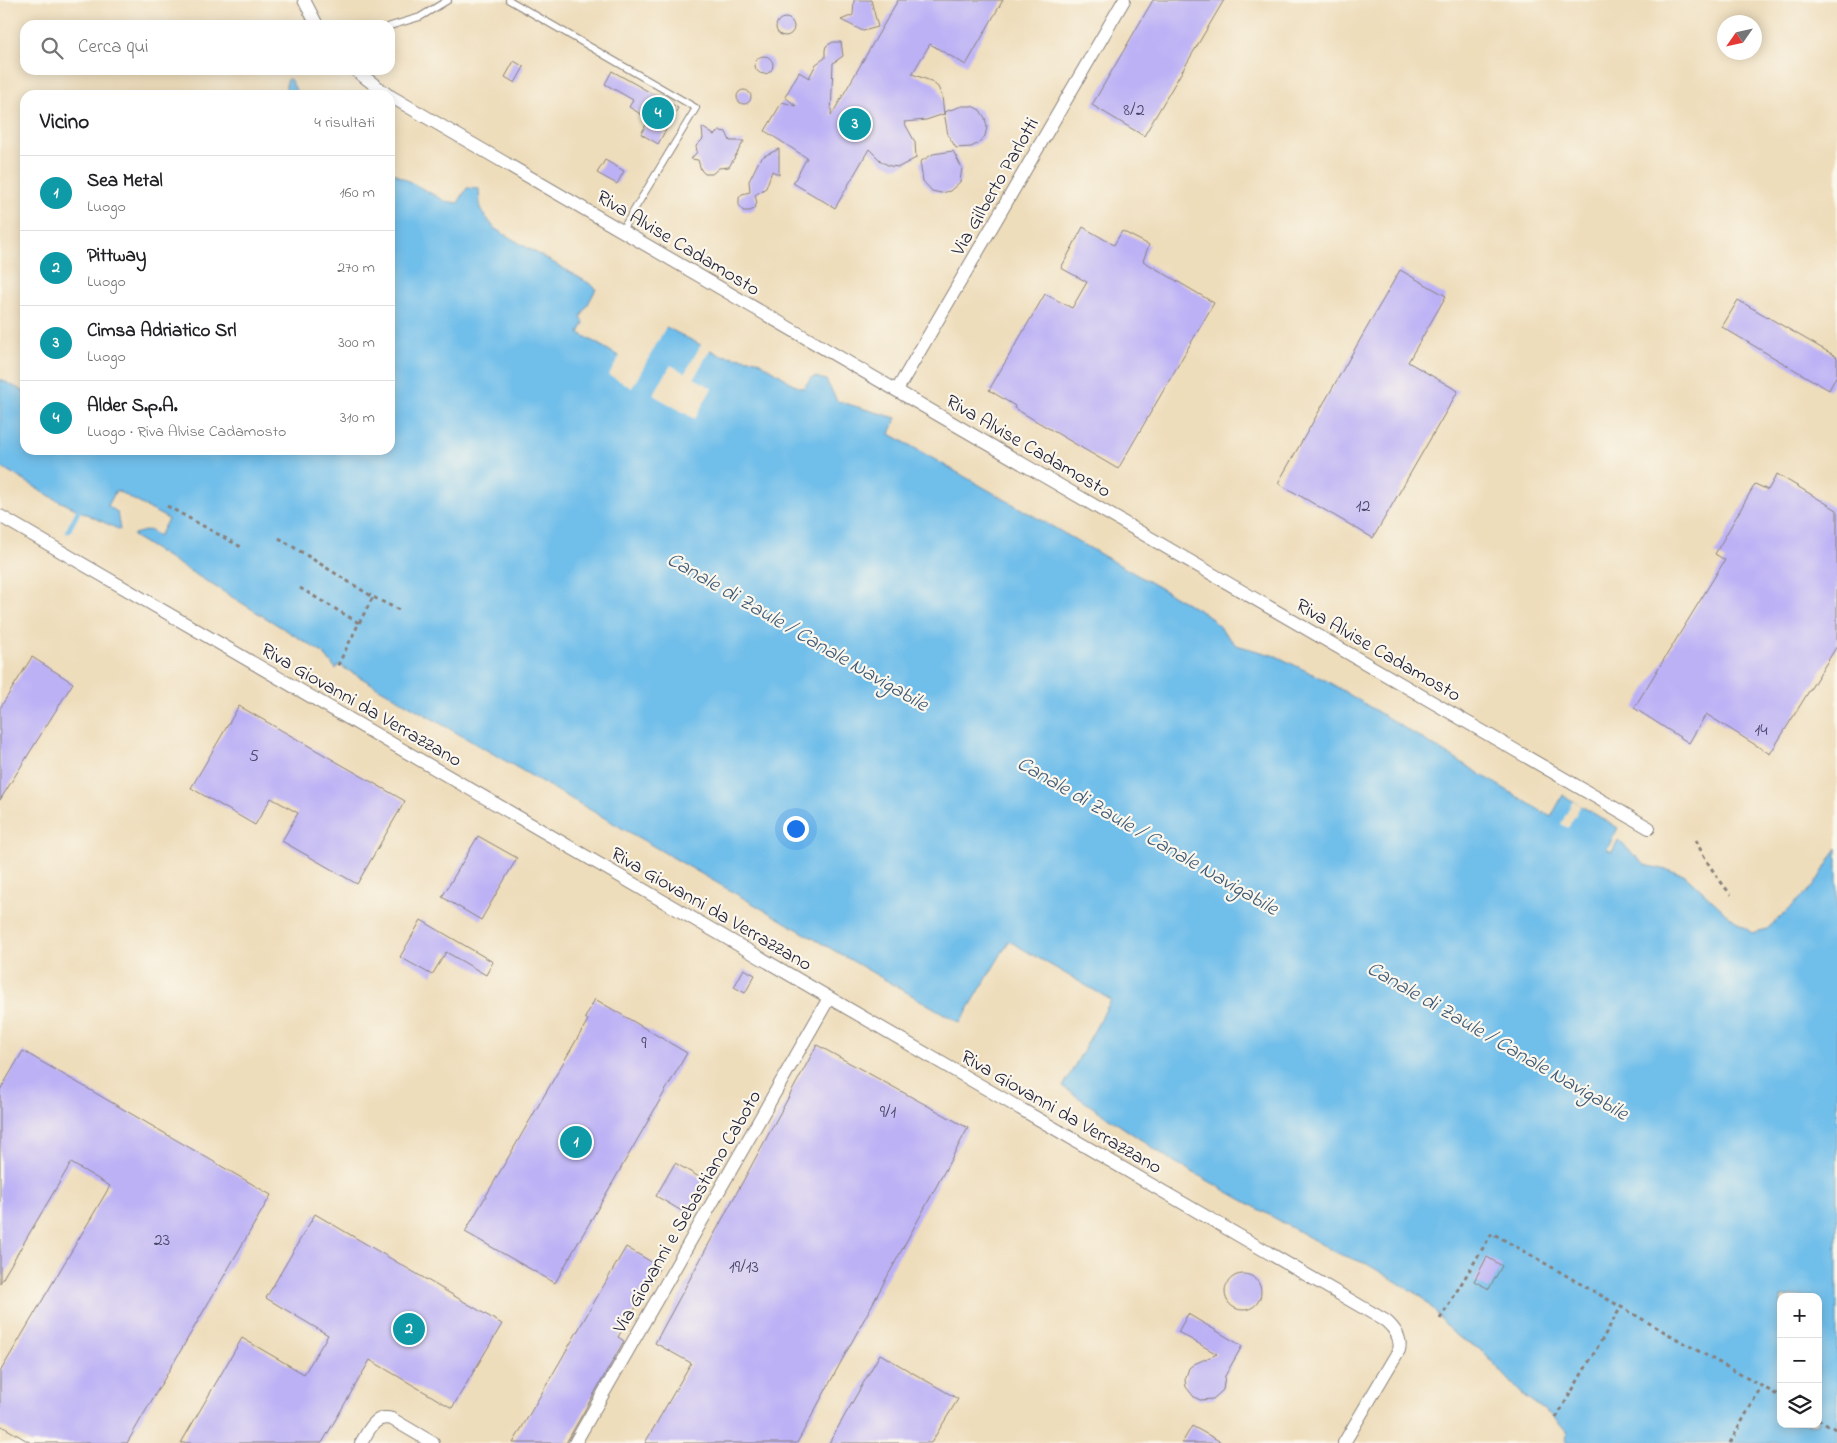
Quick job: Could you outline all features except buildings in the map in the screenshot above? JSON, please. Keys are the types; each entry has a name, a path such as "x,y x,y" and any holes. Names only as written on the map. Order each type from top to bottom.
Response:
{"street":[{"path":"304,0 317,20"},
{"name":"Via Gilberto Parlotti","path":"897,390 1124,0"},
{"name":"Riva Alvise Cadamosto","path":"362,75 381,90"},
{"name":"Riva Alvise Cadamosto","path":"395,99 1648,828"},
{"name":"Riva Giovanni da Verrazzano","path":"0,516 1386,1321 1396,1331 1399,1338 1398,1350 1344,1443"},
{"name":"Via Giovanni e Sebastiano Caboto","path":"575,1443 829,998"},
{"path":"362,1443 371,1427 380,1418 392,1419 434,1443"}],"lane":[{"path":"395,24 420,17 448,0"},
{"path":"509,0 696,108 622,230"}],"path":[{"path":"167,506 244,548"},
{"path":"279,538 373,597 399,610"},
{"path":"300,588 359,623"},
{"path":"336,669 373,597"},
{"path":"1696,840 1702,856 1710,869 1731,895"},
{"path":"1440,1319 1492,1233 1777,1395"},
{"path":"1556,1418 1621,1307"},
{"path":"1730,1443 1762,1386"},
{"path":"1822,1421 1837,1430"}],"water":[{"path":"288,79 290,79 296,90 286,90"},
{"name":"Canale di Zaule / Canale Navigabile","path":"395,174 445,201 458,203 467,188 479,189 480,209 495,229 596,289 581,317 584,323 579,333 634,365 648,354 658,334 666,327 720,355 757,360 798,387 804,388 810,379 815,377 826,380 837,401 896,418 890,434 1209,616 1236,645 1276,656 1327,681 1551,817 1563,795 1618,828 1607,849 1612,852 1618,840 1645,865 1684,874 1729,916 1752,933 1767,929 1814,886 1837,848 1837,1443 1566,1443 1567,1432 1556,1419 1523,1395 1481,1350 1455,1335 1422,1297 1367,1264 1337,1253 1171,1160 1063,1087 1111,1000 1009,941 960,1023 339,665 336,669 323,653 133,536 134,534 149,530 159,536 168,519 116,490 108,506 117,512 120,530 55,499 0,466 0,379 20,389 20,455 395,455"}],"pier":[{"path":"667,325 632,388 609,375 621,354 633,361 637,354 646,352 656,333"},
{"path":"702,343 711,348 694,378 712,388 695,419 653,395 671,365 685,373"},
{"path":"1573,801 1581,805 1568,828 1561,824"}],"waterway":[{"path":"68,531 82,504"}],"place":[{"name":"Alder S.p.A.","path":"658,113"},
{"name":"Cimsa Adriatico Srl","path":"855,124"},
{"name":"Sea Metal","path":"576,1142"},
{"name":"Pittway","path":"409,1329"}]}
